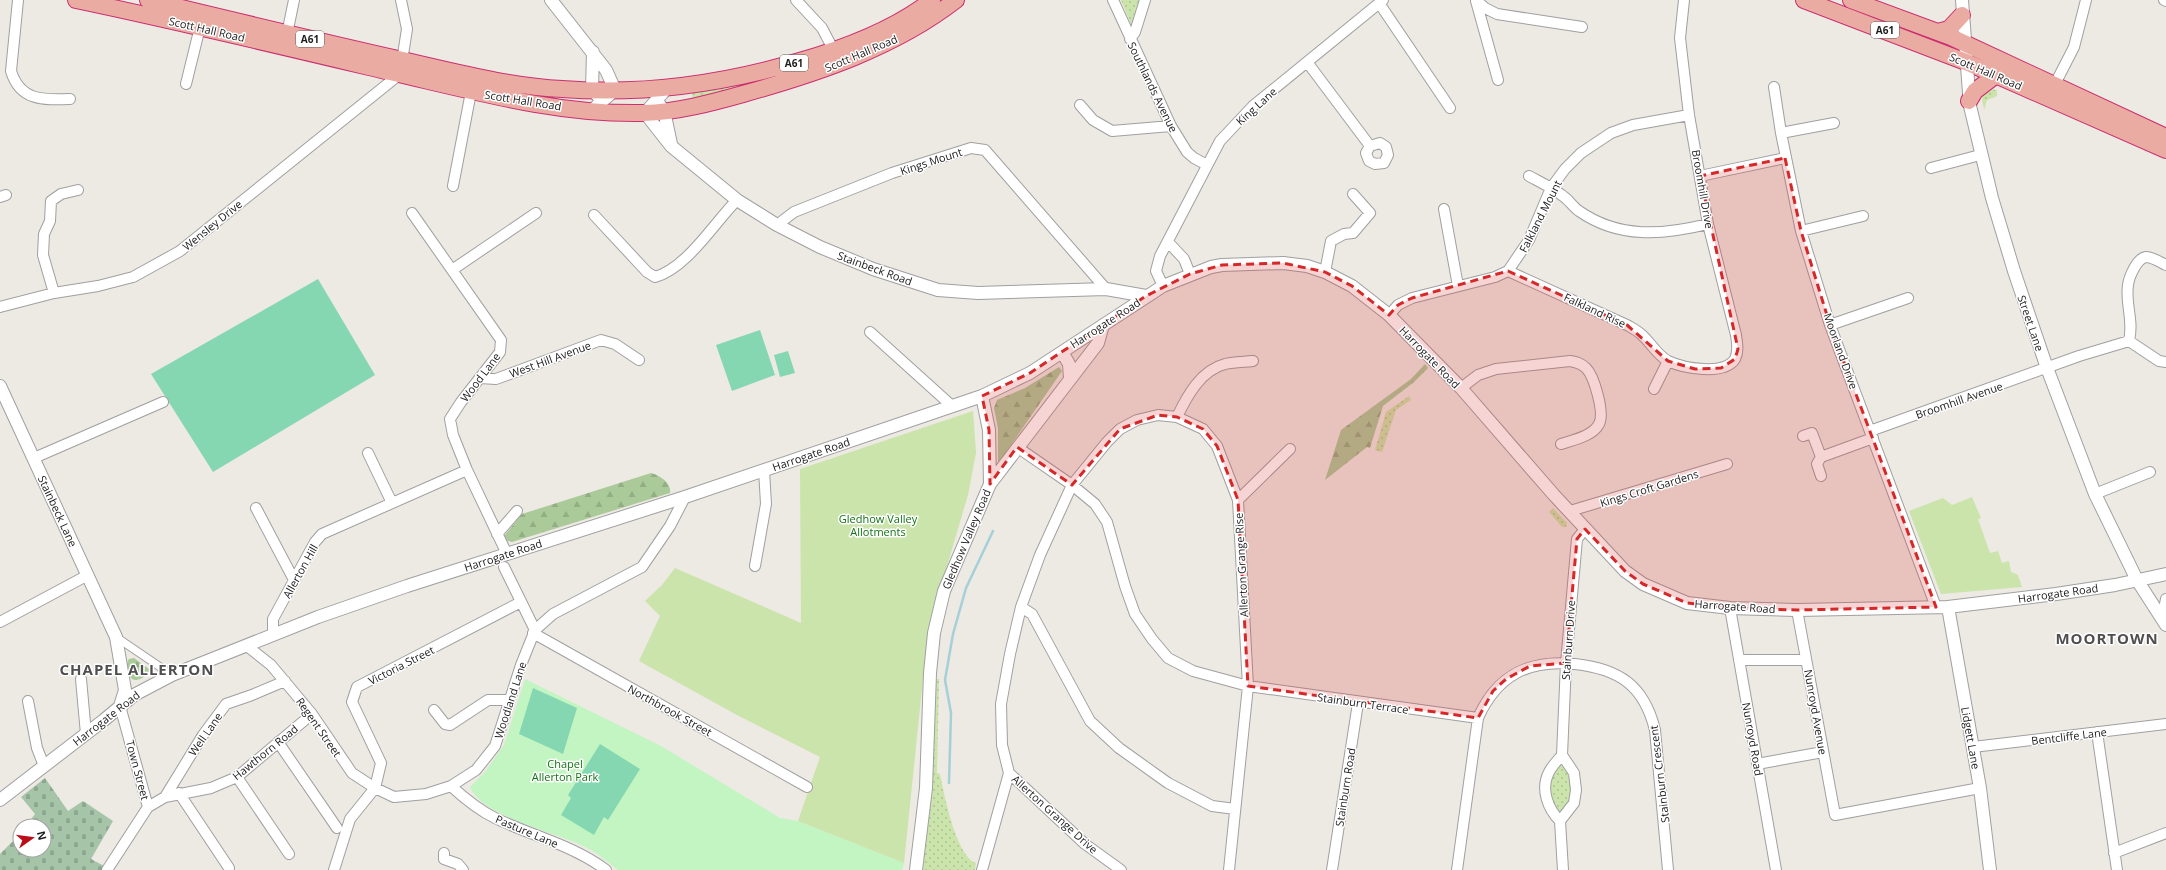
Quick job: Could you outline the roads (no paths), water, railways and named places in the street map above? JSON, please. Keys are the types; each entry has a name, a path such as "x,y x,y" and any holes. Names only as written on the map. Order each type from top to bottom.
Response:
{"highway":[{"name":"Scott Hall Road","path":"76,0 396,71 471,92 596,101 615,90 644,90 662,100 700,106 814,72 877,48 910,31 956,0"},
{"name":"Scott Hall Road","path":"148,0 287,34 396,71 473,77 561,89 596,101 615,112 645,113 662,100 751,76 834,51 871,35 929,1"},
{"name":"Scott Hall Road","path":"1804,0 1966,62 2166,150"},
{"name":"Scott Hall Road","path":"1851,0 1965,43 2054,86 2166,136"},
{"path":"1870,7 1904,27 1956,48 1962,53 1966,62"},
{"path":"1938,32 1949,29 1962,8"},
{"path":"1969,101 1975,91 1996,75"}],"street":[{"path":"18,0 11,71 14,82 29,96 47,100 70,99"},
{"path":"287,34 294,0"},
{"path":"396,71 407,29 401,0"},
{"path":"551,0 606,70 615,90"},
{"path":"796,0 822,28 834,51"},
{"name":"Southlands Avenue","path":"1113,0 1171,126 1187,152 1194,158 1207,165"},
{"path":"1130,39 1135,32 1145,0"},
{"path":"1476,0 1485,8 1497,14 1582,27"},
{"path":"1476,0 1498,80"},
{"name":"Broomhill Drive","path":"1684,0 1680,38 1690,115 1708,224 1738,349 1735,359 1721,368"},
{"path":"2054,86 2074,46 2086,0"},
{"path":"1376,2 1450,108"},
{"name":"King Lane","path":"1163,286 1156,271 1160,256 1196,190 1220,141 1253,106 1307,62 1376,2"},
{"name":"Street Lane","path":"1962,8 1969,101 1980,155 2014,271 2047,368 2095,494 2136,580 2164,622"},
{"path":"186,84 200,27"},
{"path":"593,52 596,101"},
{"path":"1307,62 1370,146"},
{"name":"Wensley Drive","path":"0,307 54,293 98,286 133,276 180,251 396,71"},
{"name":"Moorland Drive","path":"1774,88 1780,133 1801,231 1830,325 1936,607"},
{"path":"454,186 471,92"},
{"path":"662,100 671,146"},
{"path":"1080,105 1093,120 1112,131 1171,126"},
{"name":"Stainbeck Road","path":"645,113 671,146 737,200 777,225 820,247 873,269 938,290 978,293 1106,290 1146,296"},
{"name":"Falkland Mount","path":"1508,271 1528,240 1551,188 1565,169 1581,153 1611,134 1632,125 1690,115"},
{"path":"1780,133 1834,123"},
{"name":"Kings Mount","path":"777,225 794,212 892,174 971,148 985,150 1106,290"},
{"path":"1931,168 1980,155"},
{"path":"1700,176 1785,158"},
{"path":"1529,176 1563,196 1578,210 1616,229 1655,233 1677,231 1708,224"},
{"path":"54,293 43,255 44,234 50,221 50,201 61,194 78,190"},
{"path":"1325,272 1331,241 1344,234 1353,233 1370,213 1353,194"},
{"path":"594,215 647,272 655,277 666,274 706,238 722,215 737,200"},
{"path":"1444,209 1458,286"},
{"path":"452,270 536,212"},
{"name":"Wood Lane","path":"412,213 500,340 500,352 460,402 450,419 452,434 467,470 507,554"},
{"path":"1801,231 1863,216"},
{"path":"1168,242 1184,259 1190,274"},
{"path":"2166,265 2144,257 2138,261 2128,284 2132,328 2129,341 2159,361 2166,362"},
{"name":"Harrogate Road","path":"0,800 134,695 172,675 273,635 407,586 685,497 982,396 1030,373 1163,286 1190,274 1222,265 1277,263 1307,266 1325,272 1352,286 1389,315 1460,388 1585,529 1625,571 1643,584 1687,603 1730,608 1797,610 1948,607 2056,594 2166,574"},
{"path":"1389,315 1404,301 1495,277 1508,271"},
{"name":"Falkland Rise","path":"1508,271 1627,325 1642,335 1656,351 1668,361 1695,369 1721,368"},
{"path":"1830,325 1908,298"},
{"name":"Gledhow Valley Road","path":"916,870 926,788 930,673 934,633 944,591 990,484 1017,446 1098,343 1103,325"},
{"path":"870,332 952,406"},
{"name":"West Hill Avenue","path":"480,378 496,379 601,340 615,344 639,360"},
{"name":"Broomhill Avenue","path":"1821,457 1872,435 2047,368 2129,341"},
{"path":"1062,352 1069,364 1070,378"},
{"path":"1460,388 1478,375 1496,369 1570,360 1579,362 1587,369 1593,378 1601,416 1599,423 1582,437 1562,444"},
{"path":"1177,416 1188,396 1209,372 1224,364 1253,361"},
{"path":"1654,389 1668,361"},
{"name":"Stainbeck Lane","path":"0,386 116,637 125,690 120,706"},
{"path":"982,396 990,430 990,484"},
{"path":"34,458 163,402"},
{"name":"Allerton Grange Rise","path":"1009,773 1002,746 1002,704 1010,654 1021,607 1040,554 1072,484 1120,430 1137,420 1158,415 1177,416 1203,429 1217,446 1238,500 1248,686 1229,870"},
{"path":"1803,436 1812,433 1821,457 1817,464 1821,476"},
{"name":"Stainburn Terrace","path":"1017,446 1072,484 1095,504 1107,522 1125,586 1135,614 1152,639 1168,658 1193,671 1248,686 1358,703 1478,718"},
{"path":"1238,500 1290,449"},
{"path":"368,453 392,503"},
{"name":"Kings Croft Gardens","path":"1570,511 1727,464"},
{"name":"Allerton Hill","path":"273,635 273,619 314,542 322,534 467,470"},
{"path":"755,566 766,504 764,470"},
{"path":"2095,494 2150,472"},
{"path":"504,567 534,631 554,614 642,567 670,526 685,497"},
{"path":"256,508 294,580"},
{"path":"497,534 517,512"},
{"name":"Stainburn Drive","path":"1562,755 1566,663 1577,539 1585,529"},
{"path":"0,622 88,575"},
{"path":"2164,622 2166,599"},
{"name":"Victoria Street","path":"375,788 382,763 352,702 357,687 521,602"},
{"path":"1021,607 1032,614 1090,721 1118,748 1168,783 1212,806 1235,809"},
{"name":"Lidgett Lane","path":"1948,607 1980,788 1990,870"},
{"name":"Nunroyd Road","path":"1730,608 1776,870"},
{"name":"Nunroyd Avenue","path":"1797,610 1834,815 1980,788"},
{"name":"Woodland Lane","path":"375,788 394,797 426,794 451,786 476,770 495,746 509,700 534,631"},
{"name":"Northbrook Street","path":"534,631 807,787"},
{"path":"116,637 172,675"},
{"name":"Regent Street","path":"247,646 271,665 285,681 312,714 352,773 375,788"},
{"path":"1739,660 1806,660"},
{"name":"Stainburn Crescent","path":"1457,870 1478,718 1493,691 1506,679 1530,666 1553,662 1591,666 1615,672 1634,686 1644,700 1652,716 1655,730 1668,870"},
{"path":"81,679 86,734"},
{"name":"Well Lane","path":"165,797 203,735 226,704 252,696 285,681"},
{"path":"434,710 445,724 450,725 488,700 509,700"},
{"path":"28,701 37,748 44,766"},
{"name":"Stainburn Road","path":"1332,870 1358,703"},
{"name":"Town Street","path":"107,870 148,807 120,706"},
{"name":"Hawthorn Road","path":"148,807 165,797 210,788 237,777 312,714"},
{"name":"Bentcliffe Lane","path":"1973,746 2166,724"},
{"path":"2097,732 2117,870"},
{"path":"278,742 337,828"},
{"path":"1757,764 1823,752"},
{"path":"1560,821 1574,803 1576,790 1574,774 1562,755 1548,773 1546,788 1550,807 1560,821 1563,870"},
{"path":"982,870 1009,773"},
{"name":"Allerton Grange Drive","path":"1009,773 1085,844 1121,870"},
{"path":"237,777 289,854"},
{"name":"Pasture Lane","path":"451,786 466,800 494,818 579,853 606,870"},
{"path":"334,870 350,819 375,788"},
{"path":"179,793 229,868"},
{"path":"2114,853 2166,834"},
{"path":"444,853 444,859 458,864 463,870"}],"waterway":[{"path":"949,783 951,713 945,680 953,634 966,588 993,531"}],"district":[{"name":"MOORTOWN","path":"2107,638"},
{"name":"CHAPEL ALLERTON","path":"137,669"}],"park label":[{"name":"Gledhow Valley Allotments","path":"878,524"},
{"name":"Chapel Allerton Park","path":"565,769"}]}
